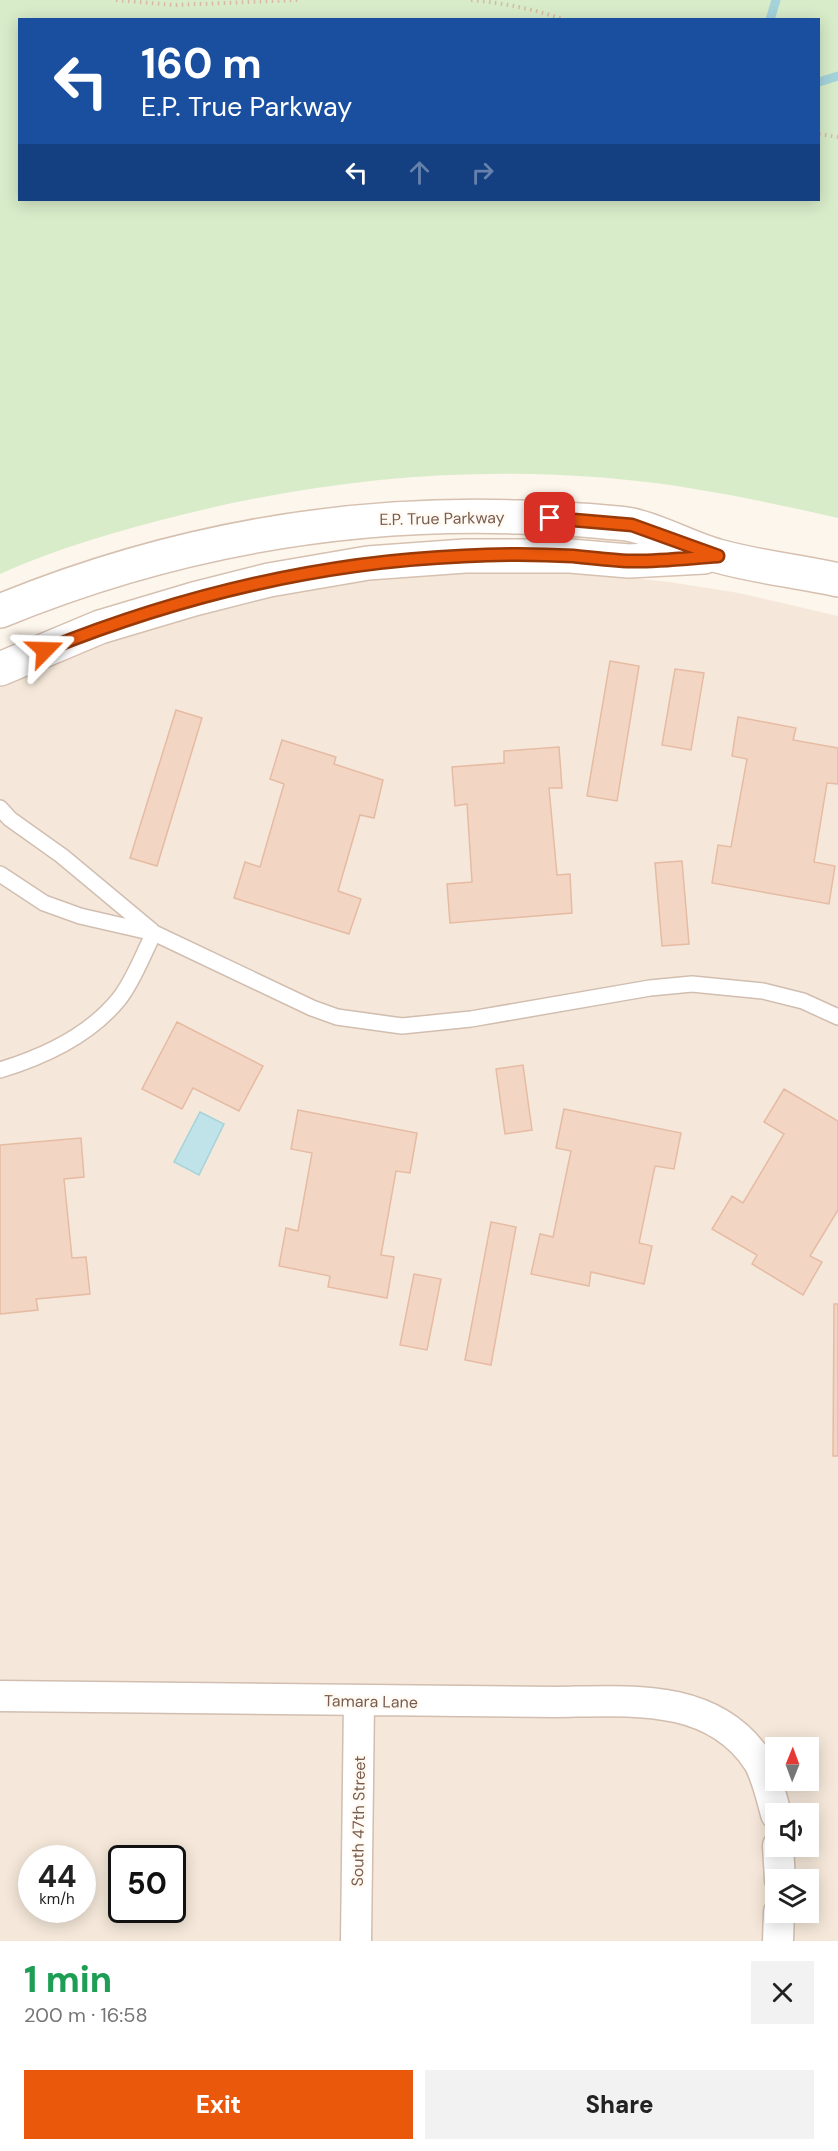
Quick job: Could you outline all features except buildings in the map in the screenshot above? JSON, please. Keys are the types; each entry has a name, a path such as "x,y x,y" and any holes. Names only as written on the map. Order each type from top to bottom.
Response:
{"main road":[{"name":"E.P. True Parkway","path":"0,610 47,592 200,546 261,534 382,518 484,516 572,519 632,525 718,556"},
{"path":"0,669 100,627 194,599 269,580 368,563 465,556 570,556 629,561 718,556 838,580"}],"street":[{"name":"Tamara Lane","path":"0,1696 359,1701 643,1701 686,1708 712,1720 735,1735 759,1762 772,1803"},
{"name":"South 47th Street","path":"356,1941 359,1701"},
{"path":"778,1941 779,1923"}],"lane":[{"path":"0,808 10,819 62,856 154,933"},
{"path":"0,874 44,903 71,913 154,933 312,1008 337,1017 370,1023 402,1026 471,1020 650,988 692,984 764,991 803,1001 838,1017"},
{"path":"0,1070 22,1064 48,1052 91,1025 108,1011 120,997 154,933"}],"path":[{"path":"116,0 172,5 298,0"},
{"path":"471,0 534,9 559,18"},
{"path":"820,134 838,137"}],"shaded area":[{"path":"526,571 598,574 739,593 838,616 838,1941 0,1941 0,687 110,642 177,620 245,602 314,588 384,578"}],"green space":[{"path":"0,0 838,0 838,518 731,495 631,480 566,475 437,476 308,489 244,501 112,533 0,574"}],"water":[{"path":"200,1112 224,1124 199,1175 174,1162"}],"waterway":[{"path":"771,18 776,0"},
{"path":"820,82 838,76"}],"route":[{"path":"45,650 100,627 194,599 269,580 368,563 465,556 570,556 629,561 718,556 632,525 550,518"}]}
